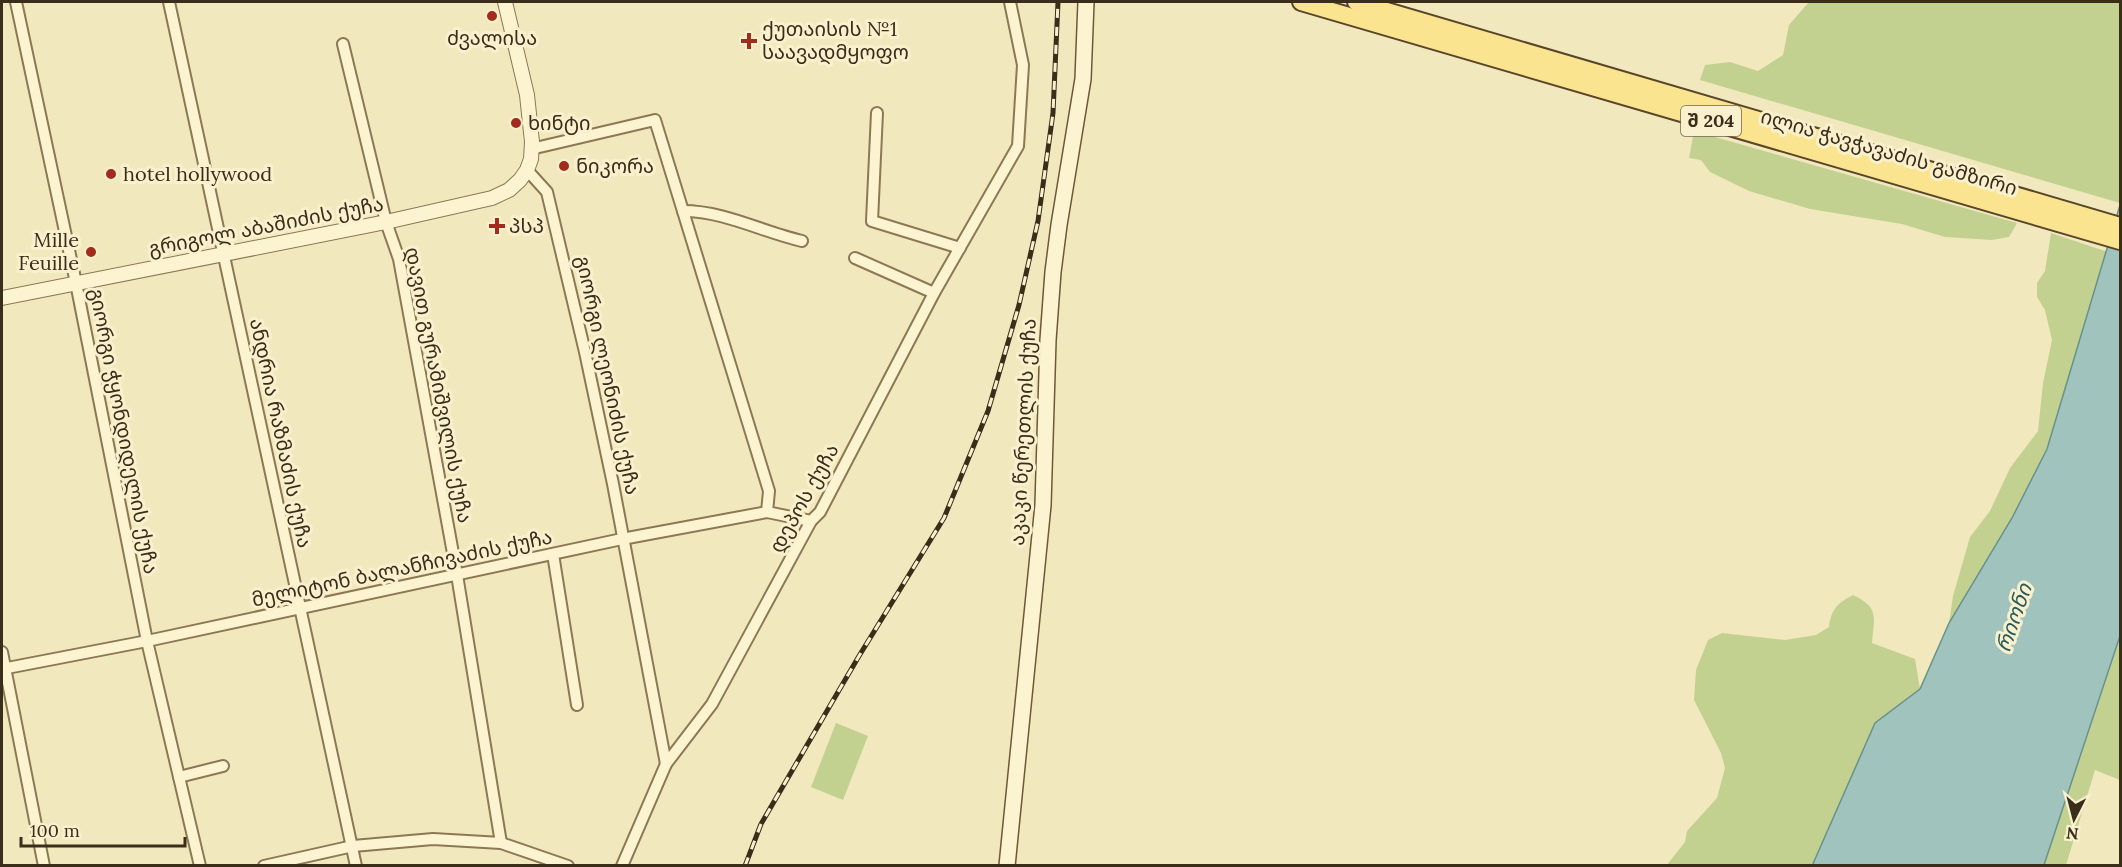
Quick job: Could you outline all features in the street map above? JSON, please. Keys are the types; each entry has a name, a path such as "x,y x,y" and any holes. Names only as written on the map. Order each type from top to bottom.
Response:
{"main road":[{"name":"აკაკი წერეთლის ქუჩა","path":"1007,866 1042,506 1048,340 1053,272 1083,80 1086,2"},
{"name":"ილია ჭავჭავაძის გამზირი","path":"1301,2 2121,242"},
{"name":"ილია ჭავჭავაძის გამზირი","path":"1356,2 2121,226"}],"street":[{"name":"გიორგი ჭყონდიდელის ქუჩა","path":"16,2 76,283 147,641 200,866"},
{"name":"ანდრია რაზმაძის ქუჩა","path":"169,2 356,866"},
{"path":"505,2 530,117 531,149 527,170"},
{"name":"დეპოს ქუჩა","path":"622,866 666,764 712,704 811,521 820,512 934,293 1018,146 1023,65 1010,2"},
{"name":"დავით გურამიშვილის ქუჩა","path":"343,44 386,222 399,259 457,575 501,843"},
{"path":"877,113 872,221 960,248"},
{"path":"531,149 656,120 769,491 767,512"},
{"name":"გრიგოლ აბაშიძის ქუჩა","path":"2,298 386,222 492,198 509,190 527,170"},
{"name":"გიორგი ლეონიძის ქუჩა","path":"527,170 547,192 613,484 666,764"},
{"path":"683,211 712,213 802,241"},
{"path":"855,258 934,293"},
{"name":"მელიტონ ბალანჩივაძის ქუჩა","path":"3,669 147,641 622,539 767,512 811,521"},
{"path":"553,554 577,705"},
{"path":"2,652 3,669 44,866"},
{"path":"179,777 223,766"},
{"path":"264,866 353,846 433,839 501,843 541,861 568,866"}],"green space":[{"path":"1809,2 2120,2 2120,203 1700,80 1705,65 1730,62 1758,71 1783,55 1789,25"},
{"path":"1694,131 2017,223 2009,237 1992,240 1945,237 1902,224 1810,209 1749,191 1710,172 1701,160 1689,158"},
{"path":"2051,233 2108,252 2047,449 2012,518 1949,623 1953,596 1970,537 1990,511 2010,468 2038,431 2043,383 2052,340 2045,310 2037,297 2037,283 2045,271"},
{"path":"1853,595 1868,604 1873,614 1872,643 1915,659 1920,689 1875,723 1812,865 1666,866 1685,842 1687,831 1717,798 1725,768 1721,753 1694,700 1696,670 1708,640 1722,633 1785,640 1816,635 1829,627 1831,616 1839,604"},
{"path":"2120,636 2120,780 2095,770 2066,865 2044,866"},
{"path":"836,723 868,736 843,800 811,787"}],"water":[{"name":"რიონი","path":"2120,205 2120,636 2044,865 1812,866 1875,723 1920,689 1949,623 2012,518 2047,449"}],"railway":[{"path":"745,866 761,824 859,656 944,518 988,411 1019,305 1038,221 1053,113 1058,2"}],"place":[{"name":"ძვალისა","path":"492,16"},
{"name":"ქუთაისის №1 საავადმყოფო","path":"749,41"},
{"name":"ხინტი","path":"516,123"},
{"name":"ნიკორა","path":"564,166"},
{"name":"hotel hollywood","path":"111,174"},
{"name":"პსპ","path":"497,226"},
{"name":"Mille Feuille","path":"91,252"}]}
